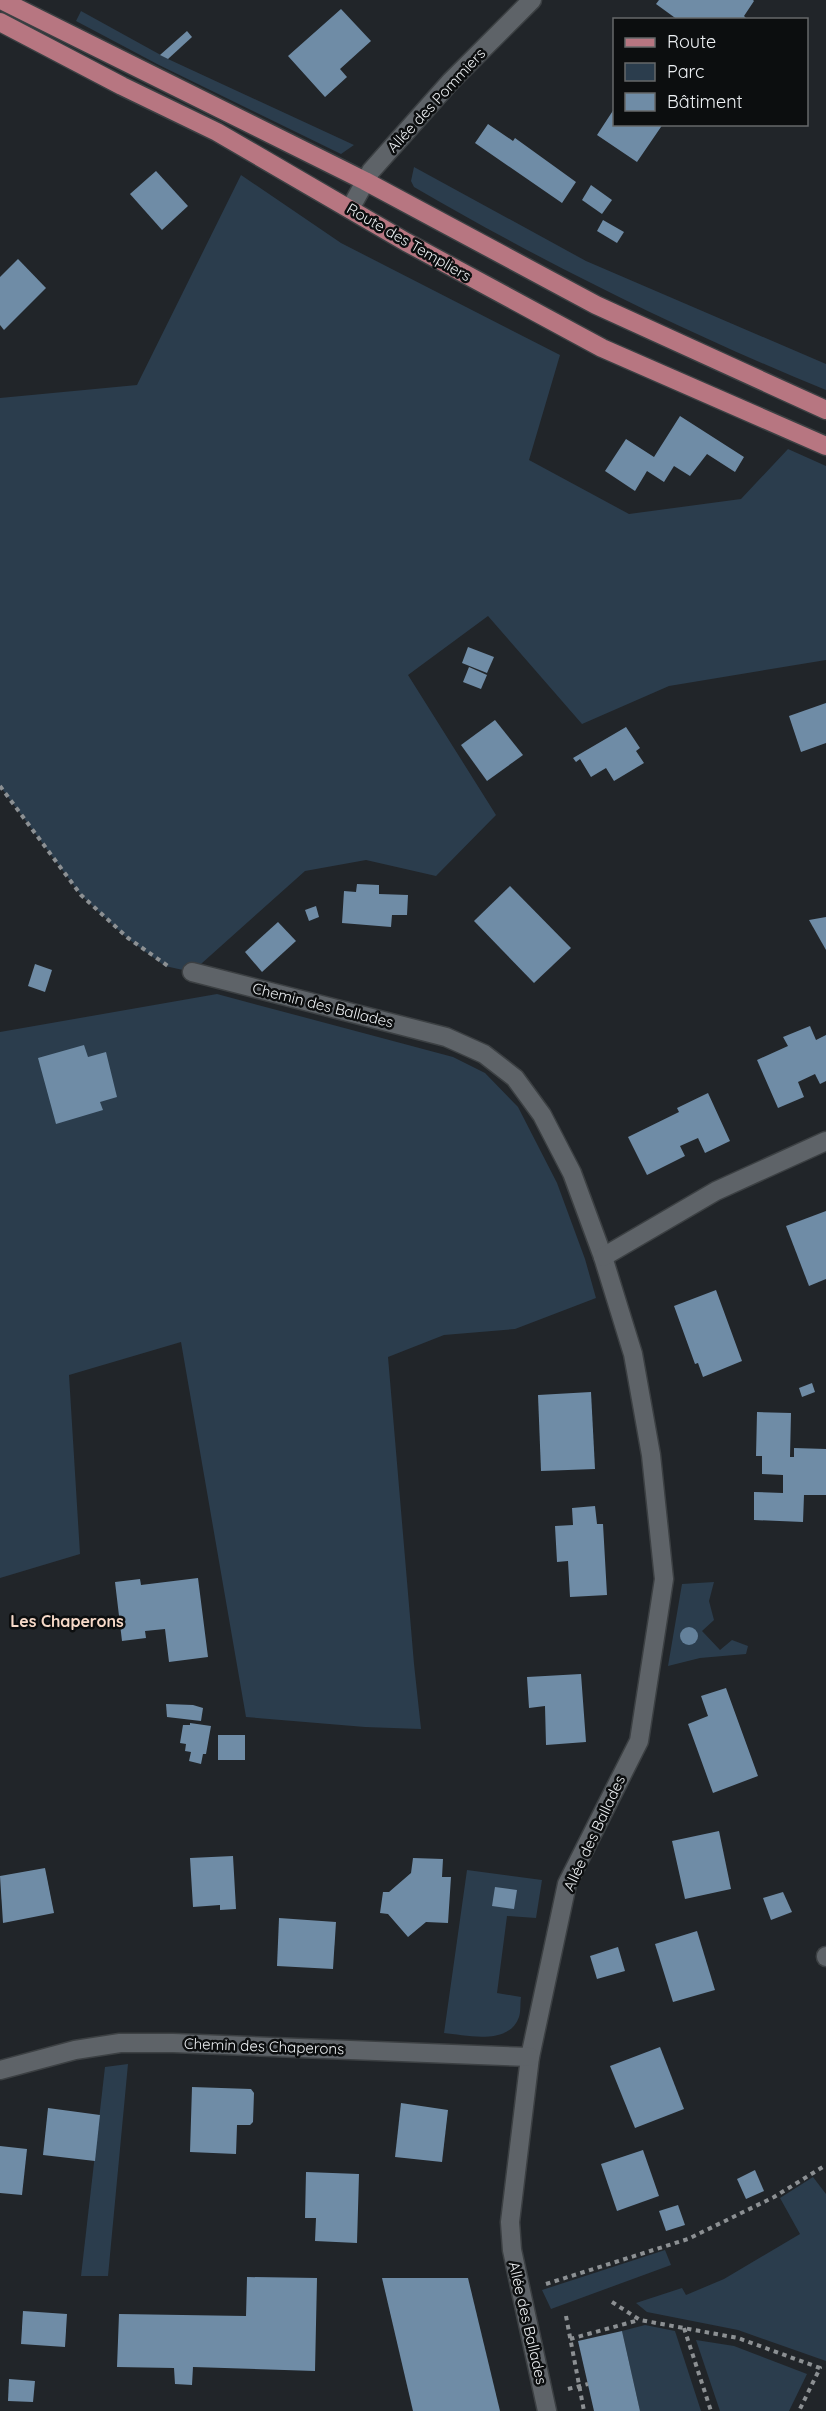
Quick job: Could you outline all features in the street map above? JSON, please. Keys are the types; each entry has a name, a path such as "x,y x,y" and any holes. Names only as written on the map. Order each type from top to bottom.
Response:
{"main road":[{"name":"Route des Templiers","path":"1,0 365,181 596,304 826,410"},
{"name":"Route des Templiers","path":"0,22 217,132 406,242 602,348 826,446"}],"street":[{"name":"Allée des Pommiers","path":"350,209 371,171 451,81 532,0"},
{"name":"Chemin des Ballades","path":"192,972 446,1037 484,1054 515,1078 542,1115 572,1173 603,1257"},
{"path":"603,1257 716,1191 826,1141"},
{"name":"Allée des Ballades","path":"547,2411 512,2250 510,2222 530,2057 567,1884 639,1741 664,1580 651,1455 633,1354 603,1257"},
{"name":"Chemin des Chaperons","path":"0,2070 75,2050 120,2043 173,2043 530,2057"}],"path":[{"path":"0,786 81,895 128,938 165,966 192,972"},
{"path":"550,2283 688,2239 774,2197 826,2165"},
{"path":"612,2302 640,2320 738,2338 820,2368 799,2411"},
{"path":"566,2316 584,2411"},
{"path":"570,2339 640,2320"},
{"path":"684,2328 711,2411"},
{"path":"579,2386 588,2384"}],"green space":[{"path":"81,11 168,59 354,145 341,154 159,65 76,21"},
{"path":"414,167 586,261 826,364 826,390 668,321 514,243 414,187 411,181"},
{"path":"241,175 341,243 560,355 529,460 629,514 741,499 788,449 826,466 826,660 669,686 582,724 488,616 408,675 496,815 436,876 366,860 305,871 192,972 165,966 127,938 81,895 0,786 0,398 137,385"},
{"path":"217,994 453,1057 485,1073 518,1107 557,1183 585,1259 596,1298 515,1329 444,1335 388,1357 421,1729 365,1727 246,1717 181,1342 69,1375 80,1554 0,1578 0,1032"},
{"path":"714,1582 709,1601 714,1620 702,1631 720,1650 732,1640 748,1646 746,1654 700,1658 668,1666 682,1584"},
{"path":"467,1870 542,1880 536,1918 507,1916 497,1993 521,1997 519,2017 514,2026 506,2032 486,2037 444,2033"},
{"path":"128,2064 108,2276 81,2276 105,2067"},
{"path":"813,2177 826,2194 826,2361 738,2330 647,2312 636,2303 682,2288 686,2295 724,2279 800,2234 780,2198"},
{"path":"665,2250 671,2265 551,2309 542,2290"},
{"path":"645,2325 675,2331 701,2411 640,2411 622,2331"},
{"path":"696,2340 734,2346 807,2374 789,2411 720,2411"}],"building":[{"path":"659,0 754,1 744,16 746,18 675,18 656,4"},
{"path":"341,9 371,41 340,69 347,77 325,97 288,56"},
{"path":"187,31 192,37 168,59 160,55"},
{"path":"613,111 613,126 662,126 637,162 597,135"},
{"path":"488,124 513,141 515,138 576,182 562,203 475,143"},
{"path":"156,171 188,206 162,230 130,194"},
{"path":"591,185 612,200 602,214 582,200"},
{"path":"603,220 624,232 617,243 597,231"},
{"path":"18,259 46,288 4,330 0,325 0,277"},
{"path":"680,416 744,457 735,472 707,454 690,476 674,466 664,482 647,471 635,491 605,471 626,439 654,457"},
{"path":"468,647 494,657 487,673 462,663"},
{"path":"469,667 487,675 481,689 463,682"},
{"path":"826,703 826,743 801,752 789,716"},
{"path":"495,720 523,755 487,781 461,745"},
{"path":"626,727 640,748 636,751 644,763 614,781 606,768 591,777 580,759 576,762 573,758"},
{"path":"357,884 379,885 379,894 408,895 407,915 392,915 391,927 342,923 344,891 356,892"},
{"path":"510,886 571,948 534,983 474,921"},
{"path":"316,906 319,917 309,921 305,910"},
{"path":"826,917 826,950 809,920"},
{"path":"278,922 296,941 262,972 245,952"},
{"path":"35,964 52,970 45,992 28,986"},
{"path":"810,1026 816,1040 826,1035 826,1081 820,1084 815,1074 798,1082 804,1097 778,1108 757,1060 788,1046 783,1037"},
{"path":"84,1045 88,1057 106,1052 117,1097 100,1102 103,1110 56,1124 38,1058"},
{"path":"708,1093 730,1141 705,1153 698,1138 680,1146 685,1156 647,1175 628,1137 679,1112 677,1108"},
{"path":"826,1211 826,1279 809,1286 786,1226"},
{"path":"716,1290 742,1361 703,1377 698,1363 695,1364 674,1306"},
{"path":"812,1383 815,1392 802,1397 799,1388"},
{"path":"591,1392 595,1469 541,1471 538,1395"},
{"path":"757,1412 791,1413 790,1457 794,1457 794,1448 826,1449 826,1495 804,1495 803,1522 754,1520 754,1492 783,1493 783,1475 762,1474 762,1456 756,1456"},
{"path":"595,1506 597,1524 603,1524 607,1595 570,1597 568,1561 557,1562 555,1526 573,1525 572,1508"},
{"path":"198,1578 208,1657 169,1662 165,1629 145,1631 146,1638 122,1641 115,1582 140,1579 141,1585"},
{"path":"581,1674 586,1742 546,1745 545,1706 529,1708 527,1677"},
{"path":"726,1688 758,1776 713,1793 688,1724 708,1716 701,1696"},
{"path":"166,1704 193,1705 203,1708 201,1721 167,1717"},
{"path":"190,1723 211,1726 206,1754 203,1754 201,1764 189,1761 191,1752 185,1751 186,1744 180,1743 183,1725 190,1725"},
{"path":"218,1735 245,1735 245,1760 218,1760"},
{"path":"719,1831 731,1889 685,1899 672,1841"},
{"path":"233,1856 236,1909 220,1910 220,1905 193,1907 190,1858"},
{"path":"413,1858 443,1859 442,1877 451,1877 448,1923 426,1922 408,1937 388,1914 380,1913 383,1892 389,1892 411,1873"},
{"path":"45,1868 54,1913 3,1923 0,1876"},
{"path":"495,1887 517,1890 514,1909 492,1906"},
{"path":"783,1892 792,1912 771,1920 763,1898"},
{"path":"279,1918 336,1922 333,1969 277,1966"},
{"path":"697,1931 715,1990 673,2002 655,1944"},
{"path":"618,1947 625,1971 597,1979 590,1956"},
{"path":"660,2047 684,2109 635,2128 610,2066"},
{"path":"192,2087 251,2089 254,2093 253,2122 250,2125 237,2125 236,2154 190,2152"},
{"path":"401,2103 448,2110 442,2162 395,2157"},
{"path":"48,2108 100,2115 95,2161 43,2155"},
{"path":"0,2146 27,2149 22,2195 0,2193"},
{"path":"643,2150 659,2196 617,2211 601,2164"},
{"path":"755,2170 764,2191 746,2199 737,2179"},
{"path":"306,2172 359,2174 357,2243 315,2241 316,2218 305,2218"},
{"path":"678,2205 685,2225 666,2231 659,2211"},
{"path":"247,2277 317,2278 315,2371 193,2367 192,2385 175,2384 174,2368 117,2367 119,2314 246,2316"},
{"path":"382,2278 468,2278 500,2411 413,2411"},
{"path":"23,2311 67,2314 65,2347 21,2344"},
{"path":"622,2331 640,2411 594,2411 578,2341"},
{"path":"9,2379 35,2381 33,2402 8,2401"}],"district":[{"name":"Les Chaperons","path":"67,1621"}]}
